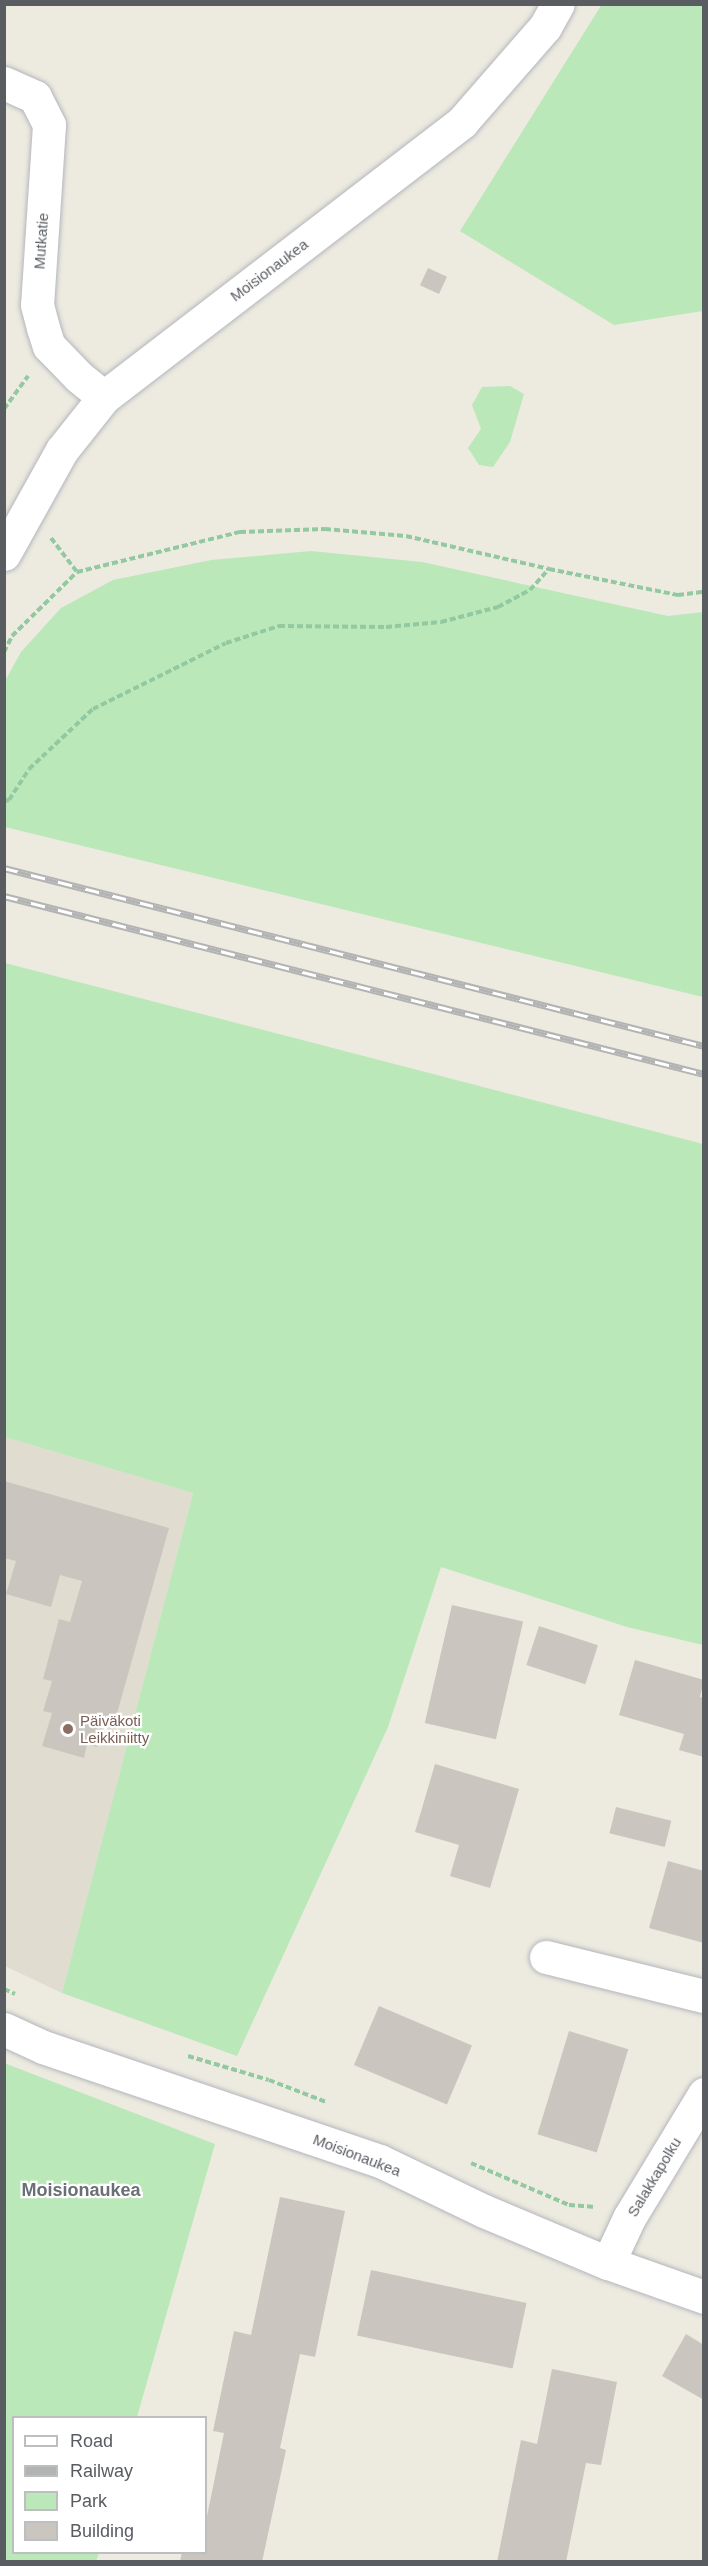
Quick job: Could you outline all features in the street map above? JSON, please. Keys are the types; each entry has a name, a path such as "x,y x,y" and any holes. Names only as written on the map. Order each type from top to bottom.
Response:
{"street":[{"name":"Moisionaukea","path":"4,554 62,450 104,397 462,122 545,27 558,4"},
{"name":"Mutkatie","path":"4,83 35,97 49,125 37,305 43,328 49,346 79,377 104,397"},
{"path":"546,1958 704,1996"},
{"name":"Moisionaukea","path":"4,2029 43,2047 380,2161 484,2211 608,2262 704,2298"},
{"name":"Salakkapolku","path":"608,2262 629,2218 704,2094"}],"path":[{"path":"28,508 77,572"},
{"path":"4,652 12,636 77,572 240,532 325,530 406,536 549,569 678,595 704,592"},
{"path":"4,801 9,800 29,769 93,709 226,643 279,626 386,627 441,622 498,607 530,590 549,569"}],"shaded area":[{"name":"Päiväkoti Leikkiniitty","path":"5,1437 193,1493 62,1993 5,1966"}],"green space":[{"path":"602,4 703,5 703,311 614,325 460,231"},
{"path":"510,386 524,394 510,442 493,467 479,465 468,448 481,429 472,405 482,387"},
{"path":"311,551 422,562 668,616 703,612 703,997 5,827 5,681 21,652 61,608 113,580 211,560"},
{"path":"5,963 703,1144 703,1645 627,1627 441,1567 388,1727 237,2056 62,1993 193,1493 5,1437"},
{"path":"4,2063 215,2144 137,2416 12,2416 12,2554 99,2554 96,2561 5,2561"}],"building":[{"path":"428,268 447,277 439,294 420,285"},
{"path":"4,1481 169,1528 113,1728 103,1725 97,1747 87,1744 84,1758 42,1746 52,1713 43,1711 52,1681 43,1679 59,1619 70,1622 82,1581 60,1575 51,1607 6,1594 16,1561 4,1558"},
{"path":"452,1605 523,1621 496,1739 425,1723"},
{"path":"539,1626 598,1645 585,1684 526,1665"},
{"path":"635,1660 704,1680 700,1697 704,1698 704,1757 679,1750 684,1734 619,1715"},
{"path":"435,1764 519,1789 490,1888 450,1876 459,1845 415,1832"},
{"path":"616,1807 671,1821 665,1847 609,1833"},
{"path":"668,1861 704,1871 704,1943 649,1928"},
{"path":"379,2006 472,2045 447,2104 354,2065"},
{"path":"569,2031 628,2049 597,2152 537,2134"},
{"path":"280,2197 345,2211 315,2357 300,2354 280,2448 286,2450 262,2562 180,2562 182,2554 207,2554 207,2516 224,2433 213,2431 234,2331 251,2335"},
{"path":"371,2270 527,2303 513,2369 357,2336"},
{"path":"686,2334 704,2345 704,2400 662,2376"},
{"path":"552,2369 617,2382 601,2465 586,2463 566,2562 497,2562 521,2440 537,2444"}],"railway":[{"path":"4,868 704,1046"},
{"path":"4,896 704,1074"}],"place":[{"name":"Päiväkoti Leikkiniitty","path":"68,1729"}],"district":[{"name":"Moisionaukea","path":"81,2190"}]}
